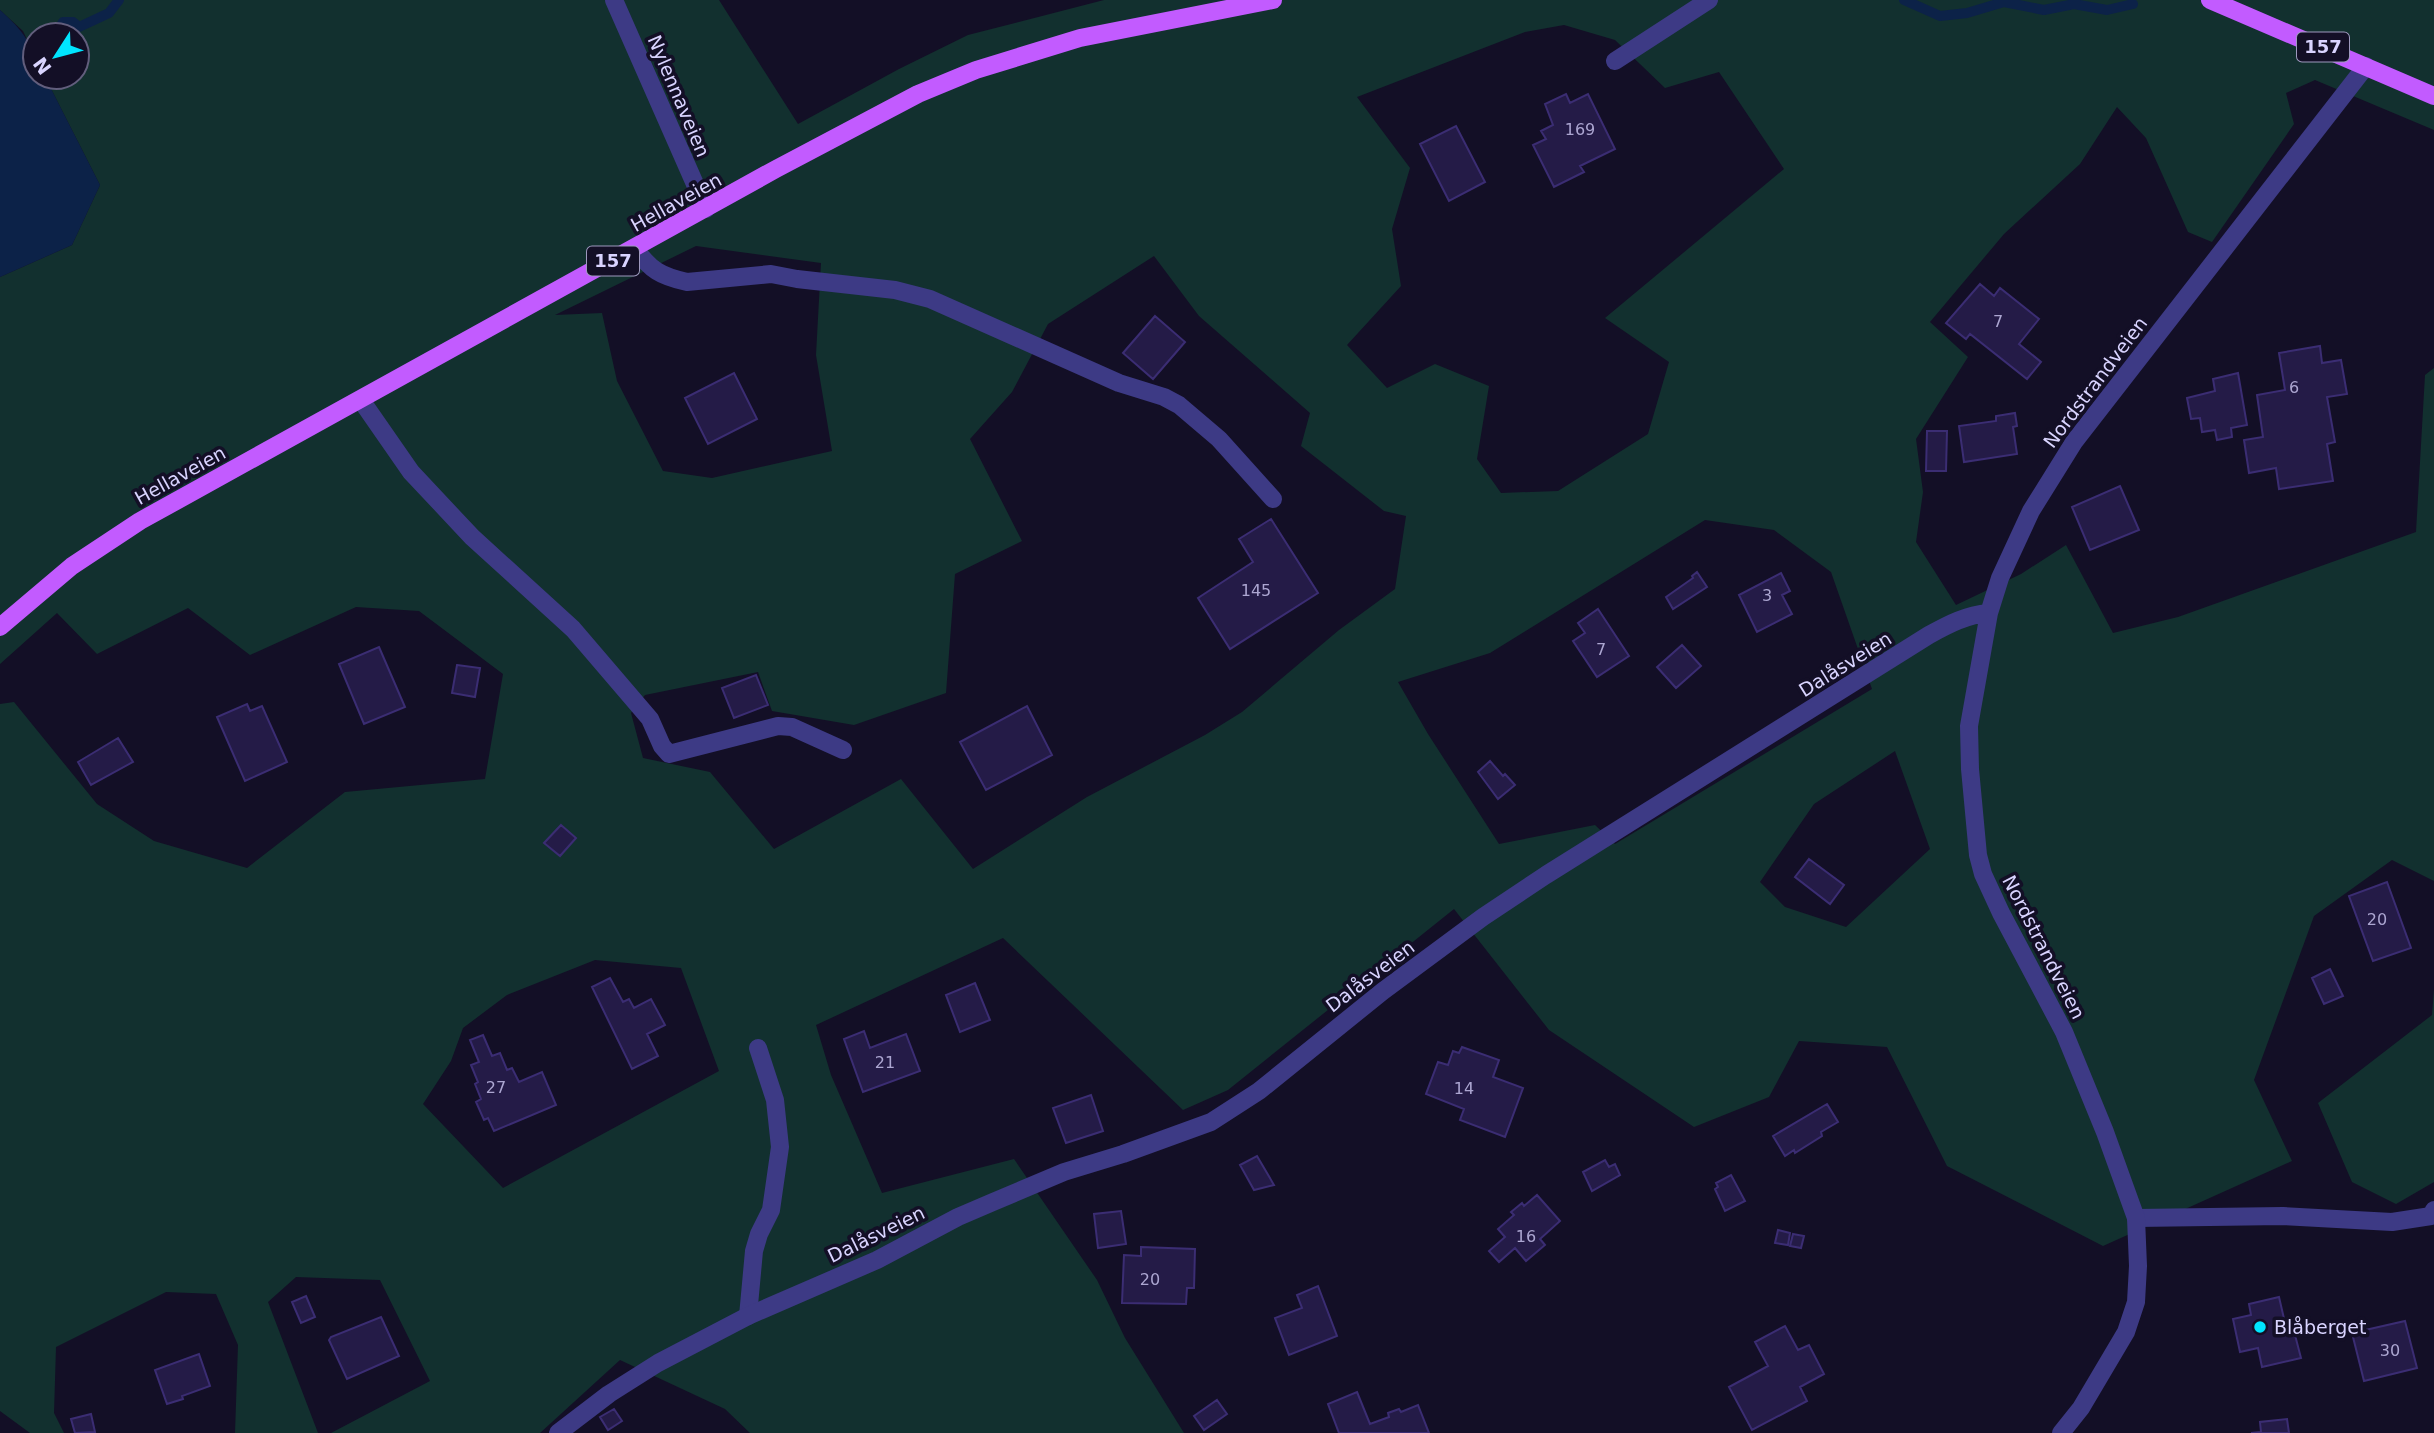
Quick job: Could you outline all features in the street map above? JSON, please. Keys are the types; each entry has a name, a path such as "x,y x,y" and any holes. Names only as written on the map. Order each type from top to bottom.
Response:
{"main road":[{"name":"Hellaveien","path":"0,627 72,566 140,521 878,114 976,70 1080,38 1273,0"},
{"name":"157","path":"2210,0 2434,96"}],"street":[{"name":"Nylennaveien","path":"614,0 706,209"},
{"path":"1615,61 1709,0"},
{"name":"Nordstrandveien","path":"2061,1433 2081,1408 2126,1332 2136,1302 2136,1218 2064,1031 2001,913 1983,874 1978,855 1969,726 1989,613 2000,578 2031,511 2074,442 2366,66"},
{"path":"635,249 649,268 687,282 771,274 895,290 930,299 1119,383 1164,397 1179,405 1219,439 1273,499"},
{"path":"360,400 411,472 471,537 573,629 650,719 662,746 669,754 778,726 792,727 843,750"},
{"name":"Dalåsveien","path":"558,1433 609,1394 658,1363 748,1316 877,1260 981,1207 1064,1172 1124,1154 1211,1122 1259,1091 1383,991 1483,917 1546,875 1929,635 1959,619 1989,613"},
{"path":"748,1316 754,1251 776,1191 780,1147 775,1100 758,1048"},
{"path":"2136,1218 2283,1216 2392,1222 2431,1216 2434,1210"}],"green space":[{"path":"0,0 719,0 798,124 968,35 1104,0 2434,0 2434,130 2315,80 2286,93 2294,124 2212,242 2188,232 2146,138 2117,107 2080,164 2004,234 1930,322 1968,357 1916,439 1923,492 1916,542 1956,605 2021,574 2066,545 2113,633 2178,617 2416,532 2425,375 2434,368 2434,881 2392,860 2314,916 2254,1080 2292,1161 2103,1246 1947,1166 1887,1047 1799,1041 1769,1097 1694,1127 1549,1030 1454,909 1228,1090 1183,1110 1003,938 816,1025 831,1075 882,1193 1014,1159 1097,1280 1125,1338 1184,1433 750,1433 725,1409 620,1360 540,1433 331,1433 430,1381 380,1280 296,1277 268,1302 318,1433 235,1433 238,1345 216,1294 166,1292 56,1347 54,1413 64,1433 30,1433 0,1411 0,704 14,702 97,804 154,841 247,868 345,792 485,779 503,674 419,611 356,607 250,655 188,608 97,654 57,613 0,664 0,277 72,245 100,185 52,91 91,91 91,21 21,21 21,29 0,10","holes":["1564,25 1615,40 1665,88 1719,72 1784,169 1605,318 1669,362 1648,434 1558,491 1501,493 1477,459 1489,386 1435,364 1387,388 1347,345 1401,286 1392,229 1410,168 1357,97 1525,32","696,246 821,263 816,355 832,451 712,478 663,471 617,381 602,313 555,315","1154,256 1199,316 1310,413 1301,446 1384,511 1406,516 1395,589 1339,630 1242,712 1205,735 1087,797 973,869 901,779 774,849 710,772 643,758 631,713 645,695 758,672 772,711 854,725 946,693 955,574 1022,541 970,439 1012,392 1048,324","1705,520 1774,530 1831,572 1872,689 1615,844 1595,825 1499,844 1398,682 1490,653","1895,751 1930,849 1846,927 1785,907 1760,882 1814,804","595,960 681,968 719,1071 503,1188 423,1104 451,1061 463,1028 507,995"]},
{"path":"2434,989 2434,1182 2396,1204 2352,1182 2318,1103 2432,1015"}],"water":[{"path":"0,10 21,32 21,91 52,91 100,185 72,245 0,277"}],"building":[{"path":"1566,94 1570,103 1588,94 1615,149 1580,166 1584,172 1554,187 1533,145 1546,139 1541,131 1553,125 1545,104"},
{"path":"1456,126 1485,182 1449,201 1420,144"},
{"path":"1980,284 1994,296 2000,288 2039,319 2019,344 2041,362 2027,379 1970,334 1966,339 1946,323"},
{"path":"1155,316 1185,342 1153,379 1123,353"},
{"path":"2320,346 2322,363 2341,360 2347,394 2327,397 2335,442 2327,444 2333,481 2279,489 2276,468 2249,473 2244,440 2263,437 2257,395 2285,390 2279,353"},
{"path":"734,373 757,419 708,444 685,398"},
{"path":"2238,373 2247,425 2231,428 2232,437 2217,440 2215,430 2202,432 2200,418 2191,419 2187,398 2215,391 2213,379"},
{"path":"2015,413 2017,426 2013,427 2017,454 1964,462 1959,426 1996,421 1996,416"},
{"path":"1927,431 1947,431 1946,471 1926,471"},
{"path":"2120,486 2139,530 2090,550 2072,507"},
{"path":"1271,519 1318,593 1230,649 1198,598 1253,562 1239,539"},
{"path":"1697,572 1707,587 1673,609 1666,597 1693,578"},
{"path":"1781,573 1790,591 1782,595 1792,614 1757,632 1739,595"},
{"path":"1598,609 1629,656 1597,677 1573,641 1585,633 1578,623"},
{"path":"1682,645 1701,666 1676,688 1657,667"},
{"path":"379,647 405,707 364,724 339,664"},
{"path":"457,665 480,668 475,697 452,693"},
{"path":"756,675 768,705 734,718 722,688"},
{"path":"247,704 250,711 262,706 287,762 245,781 217,717"},
{"path":"1027,706 1052,755 986,790 960,742"},
{"path":"118,738 133,762 91,785 78,762"},
{"path":"1490,761 1515,785 1498,799 1478,772"},
{"path":"561,825 576,838 560,856 544,843"},
{"path":"1809,859 1844,885 1830,904 1795,877"},
{"path":"2387,882 2411,948 2373,961 2349,896"},
{"path":"2330,969 2343,996 2324,1004 2312,978"},
{"path":"610,978 623,1002 629,999 634,1008 651,999 665,1025 647,1034 658,1056 632,1069 592,987"},
{"path":"975,983 990,1020 960,1032 946,995"},
{"path":"864,1031 870,1048 906,1034 920,1071 863,1092 844,1039"},
{"path":"483,1035 492,1056 500,1053 507,1070 512,1068 519,1082 542,1072 556,1105 494,1131 488,1118 484,1120 476,1102 481,1099 471,1065 479,1062 470,1040"},
{"path":"1462,1047 1499,1060 1493,1077 1523,1088 1505,1137 1460,1120 1464,1109 1426,1094 1438,1062 1448,1065 1453,1051 1459,1053"},
{"path":"1091,1095 1103,1131 1066,1143 1053,1108"},
{"path":"1827,1104 1838,1122 1821,1132 1822,1136 1795,1153 1794,1150 1785,1156 1773,1136"},
{"path":"1257,1156 1274,1185 1254,1190 1240,1165"},
{"path":"1605,1160 1609,1167 1615,1164 1620,1175 1592,1191 1583,1172"},
{"path":"1731,1175 1745,1201 1725,1211 1715,1189 1718,1187 1716,1183"},
{"path":"1537,1195 1560,1221 1540,1239 1545,1245 1526,1261 1515,1248 1499,1262 1489,1251 1505,1237 1498,1229 1514,1215 1511,1212"},
{"path":"1121,1211 1126,1244 1098,1248 1094,1214"},
{"path":"1778,1230 1790,1233 1788,1245 1775,1243"},
{"path":"1793,1234 1804,1236 1801,1248 1790,1246"},
{"path":"1141,1247 1195,1249 1194,1288 1187,1288 1186,1304 1122,1303 1124,1255 1141,1256"},
{"path":"1318,1286 1337,1336 1289,1355 1275,1318 1302,1308 1297,1295"},
{"path":"306,1296 315,1317 301,1323 292,1302"},
{"name":"Blåberget","path":"2279,1297 2288,1336 2295,1335 2301,1358 2262,1367 2258,1348 2240,1352 2233,1319 2251,1315 2249,1304"},
{"path":"381,1317 399,1356 347,1379 329,1340"},
{"path":"2405,1321 2417,1368 2364,1381 2352,1333"},
{"path":"1785,1326 1798,1350 1809,1345 1824,1374 1800,1387 1807,1401 1752,1430 1729,1387 1768,1366 1755,1342"},
{"path":"199,1354 210,1386 167,1404 155,1370"},
{"path":"1357,1392 1370,1424 1389,1417 1388,1413 1399,1409 1401,1412 1418,1405 1429,1433 1339,1433 1328,1404"},
{"path":"1217,1400 1227,1414 1204,1430 1194,1416"},
{"path":"614,1409 622,1421 608,1430 600,1417"},
{"path":"91,1414 95,1432 75,1433 71,1419"},
{"path":"2287,1419 2289,1433 2251,1433 2261,1432 2260,1422"}],"waterway":[{"path":"91,21 109,13 119,0"},
{"path":"1904,0 1940,16 1967,13 2004,2 2044,10 2074,4 2107,10 2133,4"}],"place":[{"name":"Blåberget","path":"2260,1327"}]}
